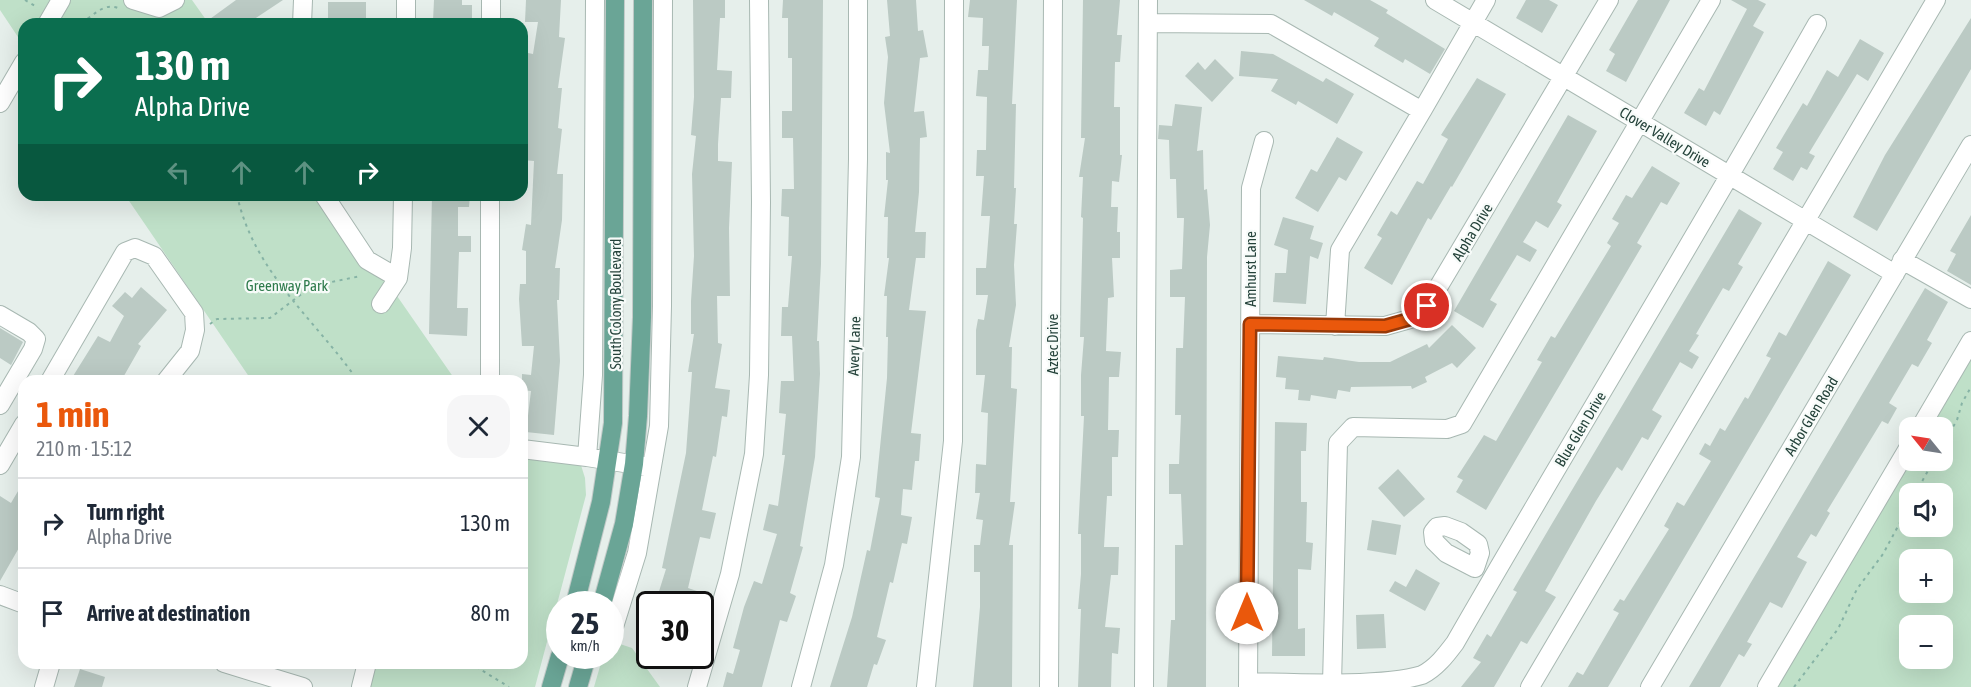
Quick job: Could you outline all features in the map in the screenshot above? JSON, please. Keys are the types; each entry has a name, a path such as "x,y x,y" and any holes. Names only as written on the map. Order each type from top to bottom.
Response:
{"main road":[{"name":"South Colony Boulevard","path":"579,591 592,546 608,460 615,381 615,0"},
{"name":"South Colony Boulevard","path":"606,591 624,525 634,464 642,317 643,0"},
{"path":"551,687 556,669"},
{"path":"578,687 583,669"}],"street":[{"path":"130,6 159,8 175,0"},
{"path":"302,18 303,0"},
{"path":"405,18 406,0"},
{"path":"491,0 491,18"},
{"path":"587,457 593,375 595,0"},
{"path":"624,595 637,553 658,426 663,306 663,0"},
{"path":"697,687 730,573 754,454 759,375 761,202 759,0"},
{"name":"Avery Lane","path":"801,687 834,565 851,457 858,159 858,0"},
{"path":"927,687 953,441 954,0"},
{"name":"Aztec Drive","path":"1049,687 1053,0"},
{"path":"1144,687 1148,0"},
{"name":"Clover Valley Drive","path":"1435,0 1807,222 1971,299"},
{"path":"1335,326 1340,250 1486,0"},
{"name":"Alpha Drive","path":"1250,324 1335,326 1397,323 1410,319 1427,306 1609,0"},
{"path":"1332,684 1338,442 1353,427 1447,429 1462,424 1711,0"},
{"path":"1530,687 1807,222 1936,0"},
{"path":"1148,23 1271,24 1422,111"},
{"name":"Blue Glen Drive","path":"1248,685 1387,686 1424,674 1444,658 1455,644 1731,176 1817,24"},
{"path":"0,103 18,72"},
{"name":"Amhurst Lane","path":"1248,685 1251,188 1264,141"},
{"name":"Arbor Glen Road","path":"1650,687 1971,145"},
{"path":"328,201 367,260 398,278"},
{"path":"381,304 398,278 402,248 403,201"},
{"path":"490,201 490,375"},
{"path":"54,375 126,252 135,248 154,256 194,313 195,323 190,351 171,375"},
{"path":"0,315 29,332 36,339 33,349 0,405"},
{"path":"1926,417 1971,340"},
{"path":"0,465 18,434"},
{"path":"528,450 653,467"},
{"path":"1767,687 1899,464"},
{"path":"1475,568 1493,578"},
{"path":"0,595 18,602"},
{"path":"44,687 49,669"},
{"path":"243,669 303,687"},
{"path":"361,687 366,669"}],"path":[{"path":"25,0 54,13"},
{"path":"88,18 103,8 130,6"},
{"path":"239,201 255,248 292,301 353,375"},
{"path":"195,323 208,327 217,319 270,318 312,286 361,277 374,265"},
{"path":"1953,428 1958,420 1962,403 1971,387"},
{"path":"1794,687 1838,629 1857,589 1883,554 1899,524"},
{"path":"480,669 509,687"}],"green space":[{"path":"0,0 192,0 205,18 18,18 18,37 0,10"},
{"name":"Greenway Park","path":"129,201 331,201 452,375 248,375"},
{"path":"1971,359 1971,687 1777,687 1905,471 1953,471 1953,417 1936,417"},
{"path":"528,455 580,462 585,478 586,495 560,591 546,591 546,646 535,687 370,687 375,669 528,669"},
{"path":"624,645 632,648 636,654 636,669 647,669 660,687 594,687 599,669 624,669"}],"building":[{"path":"236,0 283,0 256,18 211,18"},
{"path":"434,0 462,0 462,5 472,5 472,18 433,18"},
{"path":"526,0 561,0 559,37 565,38 558,88 562,88 558,128 562,129 557,174 563,174 562,220 555,268 560,268 559,300 557,300 560,361 554,435 528,432 531,391 528,391 528,375 522,375 522,374 531,375 534,346 522,346 519,299 520,284 526,284 526,251 522,250 526,224 531,225 534,161 528,160 528,53 533,54 538,22 528,22 528,18 525,18"},
{"path":"693,0 725,0 725,18 720,18 717,70 732,71 731,98 721,98 718,161 732,162 729,228 730,296 717,296 718,343 722,344 715,388 730,390 727,417 722,416 716,457 713,456 702,510 716,513 710,539 700,537 688,588 697,591 659,591 666,569 662,568 686,453 692,372 688,372 694,334 691,334 694,256 692,174 696,136 691,135 694,97"},
{"path":"783,0 823,0 821,264 817,341 819,341 820,374 815,457 800,546 803,547 790,593 796,596 787,622 780,620 762,687 723,687 727,672 733,674 740,650 733,648 744,607 754,581 762,584 777,534 763,530 769,504 778,506 785,455 782,455 786,414 779,413 781,381 794,381 792,336 781,336 782,307 788,307 792,256 788,256 789,217 781,216 782,189 794,189 793,138 782,138 782,111 792,111 792,58 788,58 788,18 782,18"},
{"path":"887,0 916,0 918,31 923,30 928,57 920,58 914,112 924,111 927,137 920,138 919,192 915,232 926,232 925,258 916,258 909,310 926,311 911,433 921,434 919,461 915,461 912,490 903,489 901,515 912,517 907,544 902,543 893,583 890,582 877,637 886,640 877,665 874,664 867,687 830,687 852,617 867,550 870,551 880,498 875,497 887,378 888,337 886,337 887,296 884,296 889,258 887,258 888,217 884,217 888,180 886,180 886,152 890,153 884,103 888,57 885,37 890,36"},
{"path":"970,0 1017,0 1012,104 1016,104 1014,224 1017,224 1014,265 1016,305 1009,347 1012,347 1011,388 1017,389 1010,502 1015,502 1009,545 1013,545 1012,687 973,687 980,607 980,572 974,572 974,545 980,545 983,520 976,519 980,493 975,493 976,464 986,465 988,413 981,412 985,375 976,375 976,330 978,319 984,320 988,295 976,295 976,268 986,268 990,216 981,216 984,176 976,176 977,150 986,150 987,97 976,96 978,70 988,70 989,46 982,46 983,18 968,17"},
{"path":"1083,0 1120,0 1117,35 1122,35 1120,62 1115,62 1114,107 1120,107 1120,155 1122,155 1119,182 1112,181 1111,207 1118,207 1117,232 1120,232 1120,258 1112,258 1114,297 1108,298 1106,351 1121,352 1119,377 1109,377 1108,430 1119,430 1118,457 1112,457 1112,496 1107,496 1104,547 1119,547 1118,575 1111,575 1105,627 1120,628 1118,654 1112,653 1111,687 1078,687 1081,534 1078,534 1084,416 1081,416 1081,375 1084,337 1080,337 1083,177 1079,177 1085,138 1081,138"},
{"path":"1304,0 1370,0 1388,10 1386,13 1445,49 1430,74 1405,59 1403,63 1374,46 1379,38 1334,12 1332,16"},
{"path":"1526,0 1549,0 1558,5 1542,33 1516,18"},
{"path":"1638,0 1670,0 1626,82 1606,71 1615,54 1609,50"},
{"path":"1731,0 1758,0 1766,4 1753,26 1764,32 1720,115 1714,111 1706,126 1684,113 1699,88 1704,91 1747,9"},
{"path":"328,2 366,2 366,18 328,18"},
{"path":"1971,18 1971,69 1877,231 1853,217 1885,155"},
{"path":"1860,39 1884,53 1868,81 1857,74 1809,153 1815,156 1807,170 1801,167 1793,181 1773,169 1783,152 1776,148 1803,103 1807,106 1827,70 1838,77"},
{"path":"1241,51 1273,54 1323,82 1326,78 1354,94 1337,124 1298,101 1296,105 1271,91 1278,79 1239,76"},
{"path":"1215,59 1234,78 1212,102 1185,76 1198,62 1205,70"},
{"path":"1477,78 1506,94 1452,187 1431,220 1428,218 1392,285 1364,268 1382,238 1377,235 1391,211 1397,215 1417,181 1423,184 1448,139 1441,135"},
{"path":"1175,104 1202,107 1197,151 1203,150 1204,190 1207,189 1210,225 1207,257 1206,687 1167,687 1171,620 1175,620 1175,545 1183,545 1181,494 1169,494 1169,464 1179,464 1181,415 1175,415 1176,348 1183,348 1185,297 1170,297 1170,270 1182,269 1184,218 1177,218 1176,179 1170,179 1169,140 1158,139 1159,125 1172,126"},
{"path":"1568,115 1597,131 1557,202 1562,205 1548,228 1536,221 1523,242 1537,250 1530,262 1517,255 1490,300 1497,304 1483,328 1454,311"},
{"path":"1337,137 1363,152 1346,181 1339,177 1318,212 1295,198 1311,169 1317,172"},
{"path":"1652,166 1680,183 1667,205 1661,202 1637,243 1642,246 1486,510 1456,492 1463,480 1457,477 1484,435 1496,441 1542,362 1537,360 1551,336 1555,338 1611,246 1607,243 1619,223 1612,219 1626,195 1632,198"},
{"path":"432,201 470,201 469,207 458,207 458,236 471,236 471,252 459,252 457,308 468,308 467,336 429,334"},
{"path":"1739,209 1762,223 1738,264 1743,267 1729,291 1723,288 1696,334 1699,335 1689,351 1699,357 1692,369 1680,362 1652,410 1662,416 1648,440 1642,437 1622,471 1617,467 1596,501 1545,591 1556,597 1527,644 1521,641 1494,687 1461,687 1481,662 1473,658 1487,634 1491,637 1517,592 1513,590"},
{"path":"1971,215 1971,285 1947,271 1956,254 1950,251"},
{"path":"1283,217 1314,226 1310,239 1323,243 1318,259 1310,256 1306,304 1273,302 1275,273 1286,273 1288,250 1274,245"},
{"path":"1828,261 1851,275 1608,687 1568,687 1577,672 1583,675 1619,613 1613,610 1620,599 1624,601 1669,529 1664,526 1677,502 1684,506 1711,461 1699,454 1705,443 1710,446 1720,428 1725,431 1745,397 1748,399 1771,358 1766,356 1779,332 1786,336"},
{"path":"141,287 167,310 138,344 141,346 124,375 74,375 98,336 110,342 124,316 112,306 125,292 132,298"},
{"path":"1925,288 1948,302 1927,340 1932,343 1918,367 1912,364 1889,403 1897,408 1888,424 1882,421 1827,511 1830,513 1816,537 1811,534 1797,557 1807,562 1782,608 1770,602 1747,642 1752,644 1744,657 1739,654 1720,687 1689,687"},
{"path":"1452,325 1476,348 1457,368 1452,363 1425,377 1427,382 1412,389 1411,386 1351,387 1350,392 1338,390 1336,399 1311,395 1310,401 1298,400 1299,390 1285,389 1286,378 1276,377 1278,356 1390,362 1427,344 1429,348"},
{"path":"0,328 23,342 11,365 0,358"},
{"path":"1275,422 1307,423 1306,451 1301,451 1301,502 1307,502 1306,542 1313,543 1311,570 1298,569 1298,629 1305,628 1305,656 1272,656"},
{"path":"1398,469 1425,499 1404,517 1378,488"},
{"path":"18,491 18,550 0,581 0,496 11,503"},
{"path":"1372,520 1401,525 1396,555 1367,550"},
{"path":"1416,569 1440,583 1425,611 1389,591 1395,581 1406,587"},
{"path":"1384,614 1386,648 1357,649 1356,615"},
{"path":"80,669 105,677 102,687 74,687"}],"route":[{"path":"1247,613 1250,324 1385,326 1410,319 1427,306"}]}
